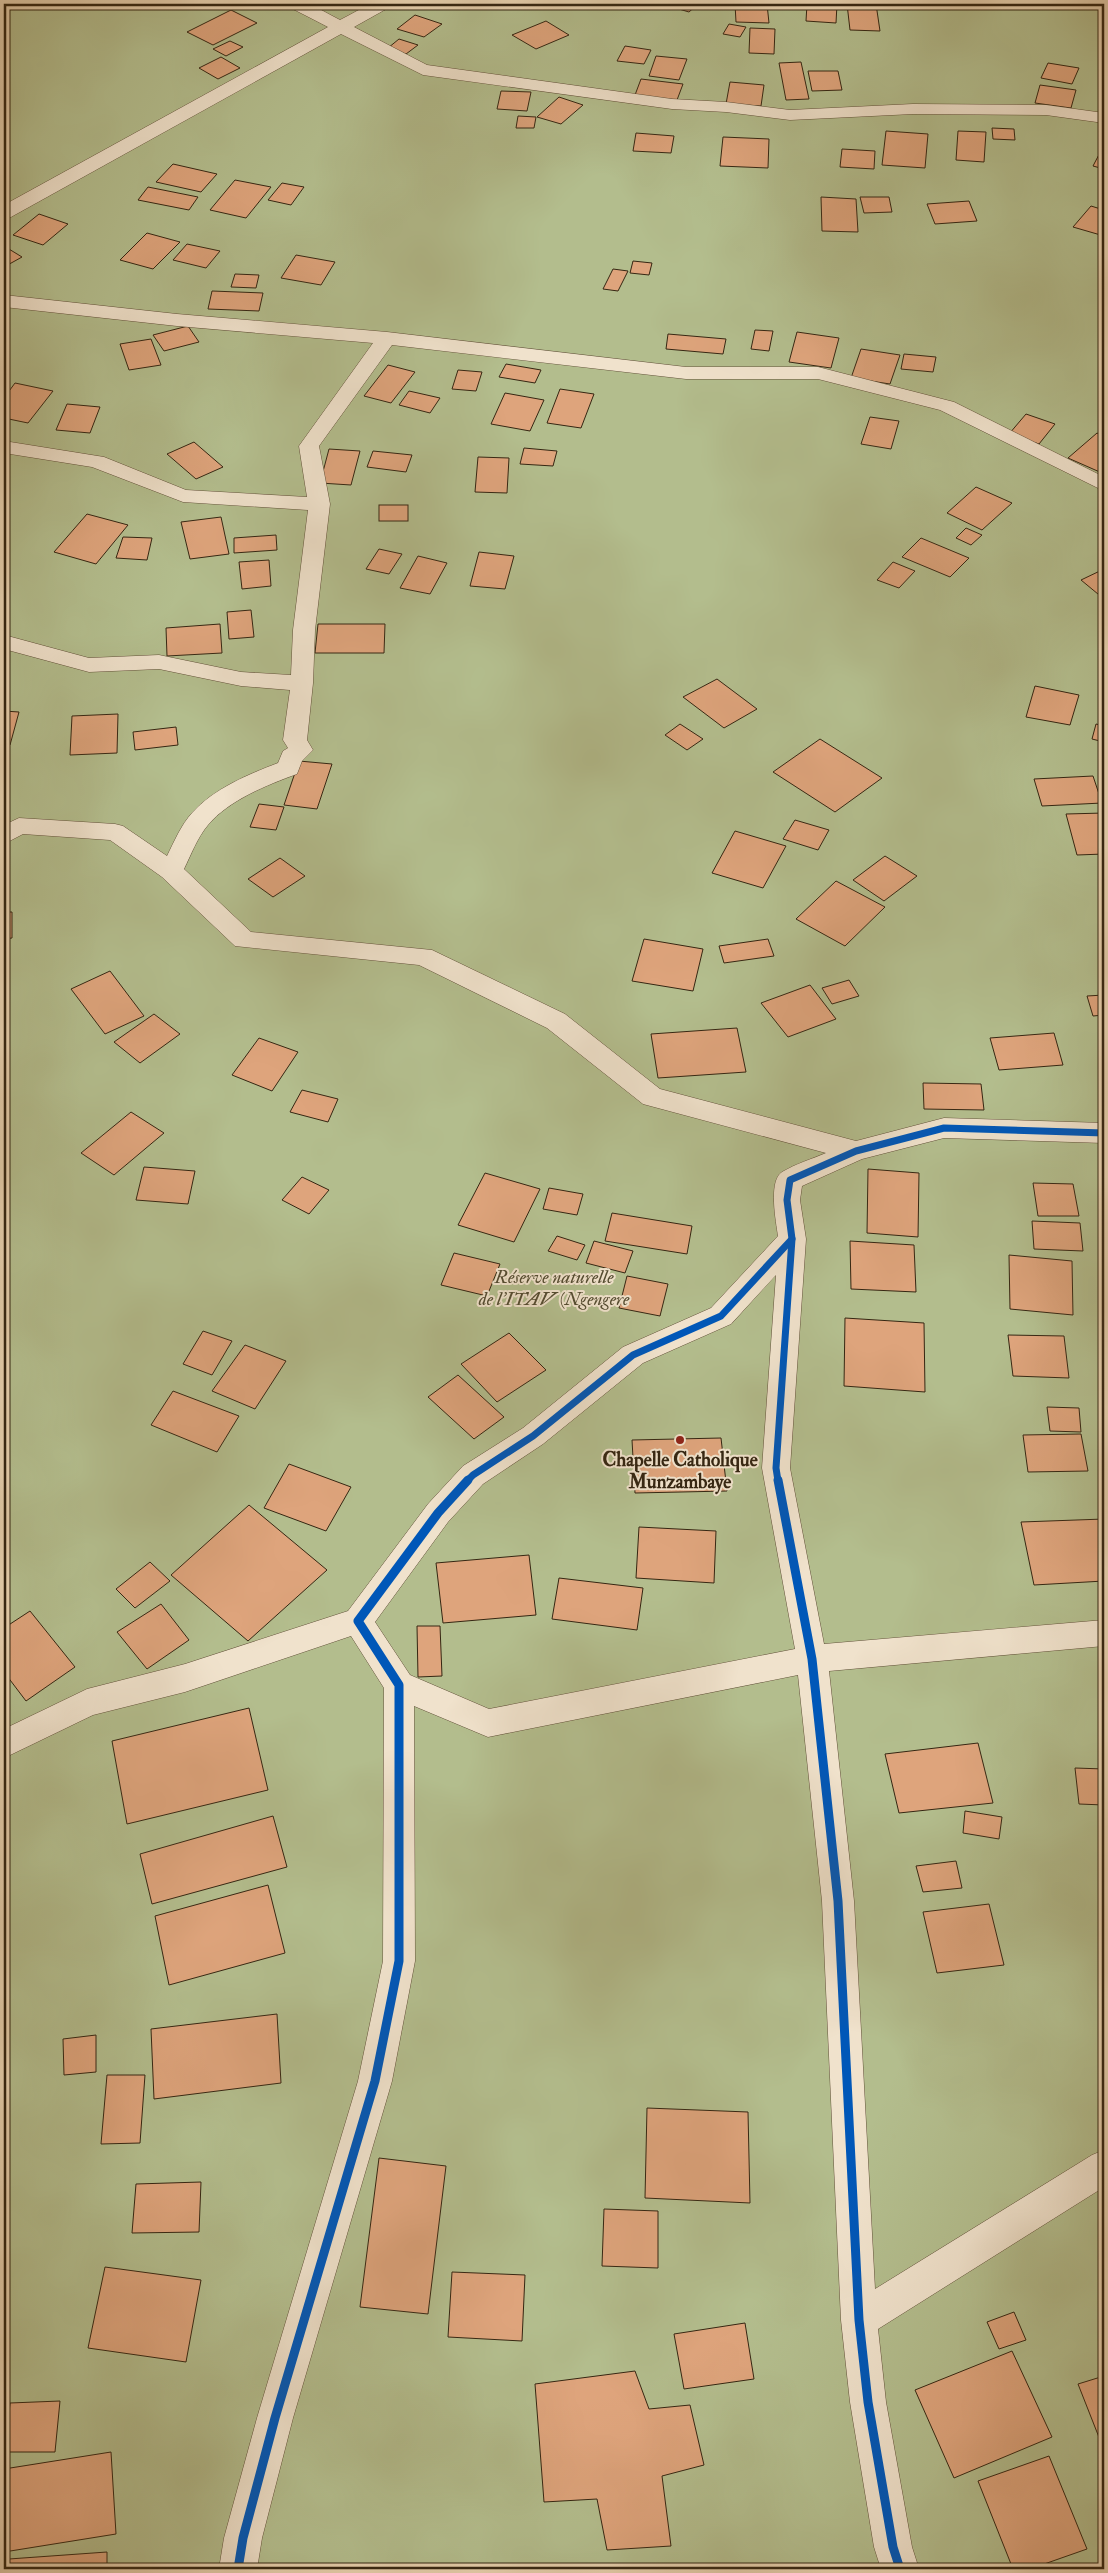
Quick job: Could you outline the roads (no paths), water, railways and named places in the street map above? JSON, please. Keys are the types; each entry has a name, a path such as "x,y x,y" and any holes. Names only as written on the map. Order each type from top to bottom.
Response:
{"street":[{"path":"296,4 342,26 424,70 672,104 726,107 790,115 913,109 1027,110 1104,118"},
{"path":"4,213 382,4"},
{"path":"4,301 177,320 387,338 686,373 818,373 947,406 1104,485"},
{"path":"171,871 200,818 231,796 264,777 289,768 291,757 300,750 295,740 302,682 304,630 319,504 309,446 387,338"},
{"path":"4,446 97,461 183,496 319,504"},
{"path":"4,642 88,665 159,662 241,679 302,682"},
{"path":"4,836 19,826 115,832 171,871 244,940 424,956 556,1021 652,1097 856,1151"},
{"path":"900,2569 893,2547 868,2402 859,2320 838,1902 812,1659 776,1468 792,1239 787,1200 790,1180 856,1151 944,1128 1104,1133"},
{"path":"4,1744 87,1703 185,1678 358,1621 438,1513 473,1475 533,1436 633,1355 721,1316 792,1239"},
{"path":"238,2569 242,2538 275,2418 375,2081 399,1961 399,1685 358,1621"},
{"path":"399,1685 488,1723 812,1659 1104,1633"},
{"path":"859,2320 1104,2167"}],"place":[{"name":"Chapelle Catholique Munzambaye","path":"680,1440"}],"park label":[{"name":"Réserve naturelle de l'ITAV (Ngengere","path":"554,1287"}]}
